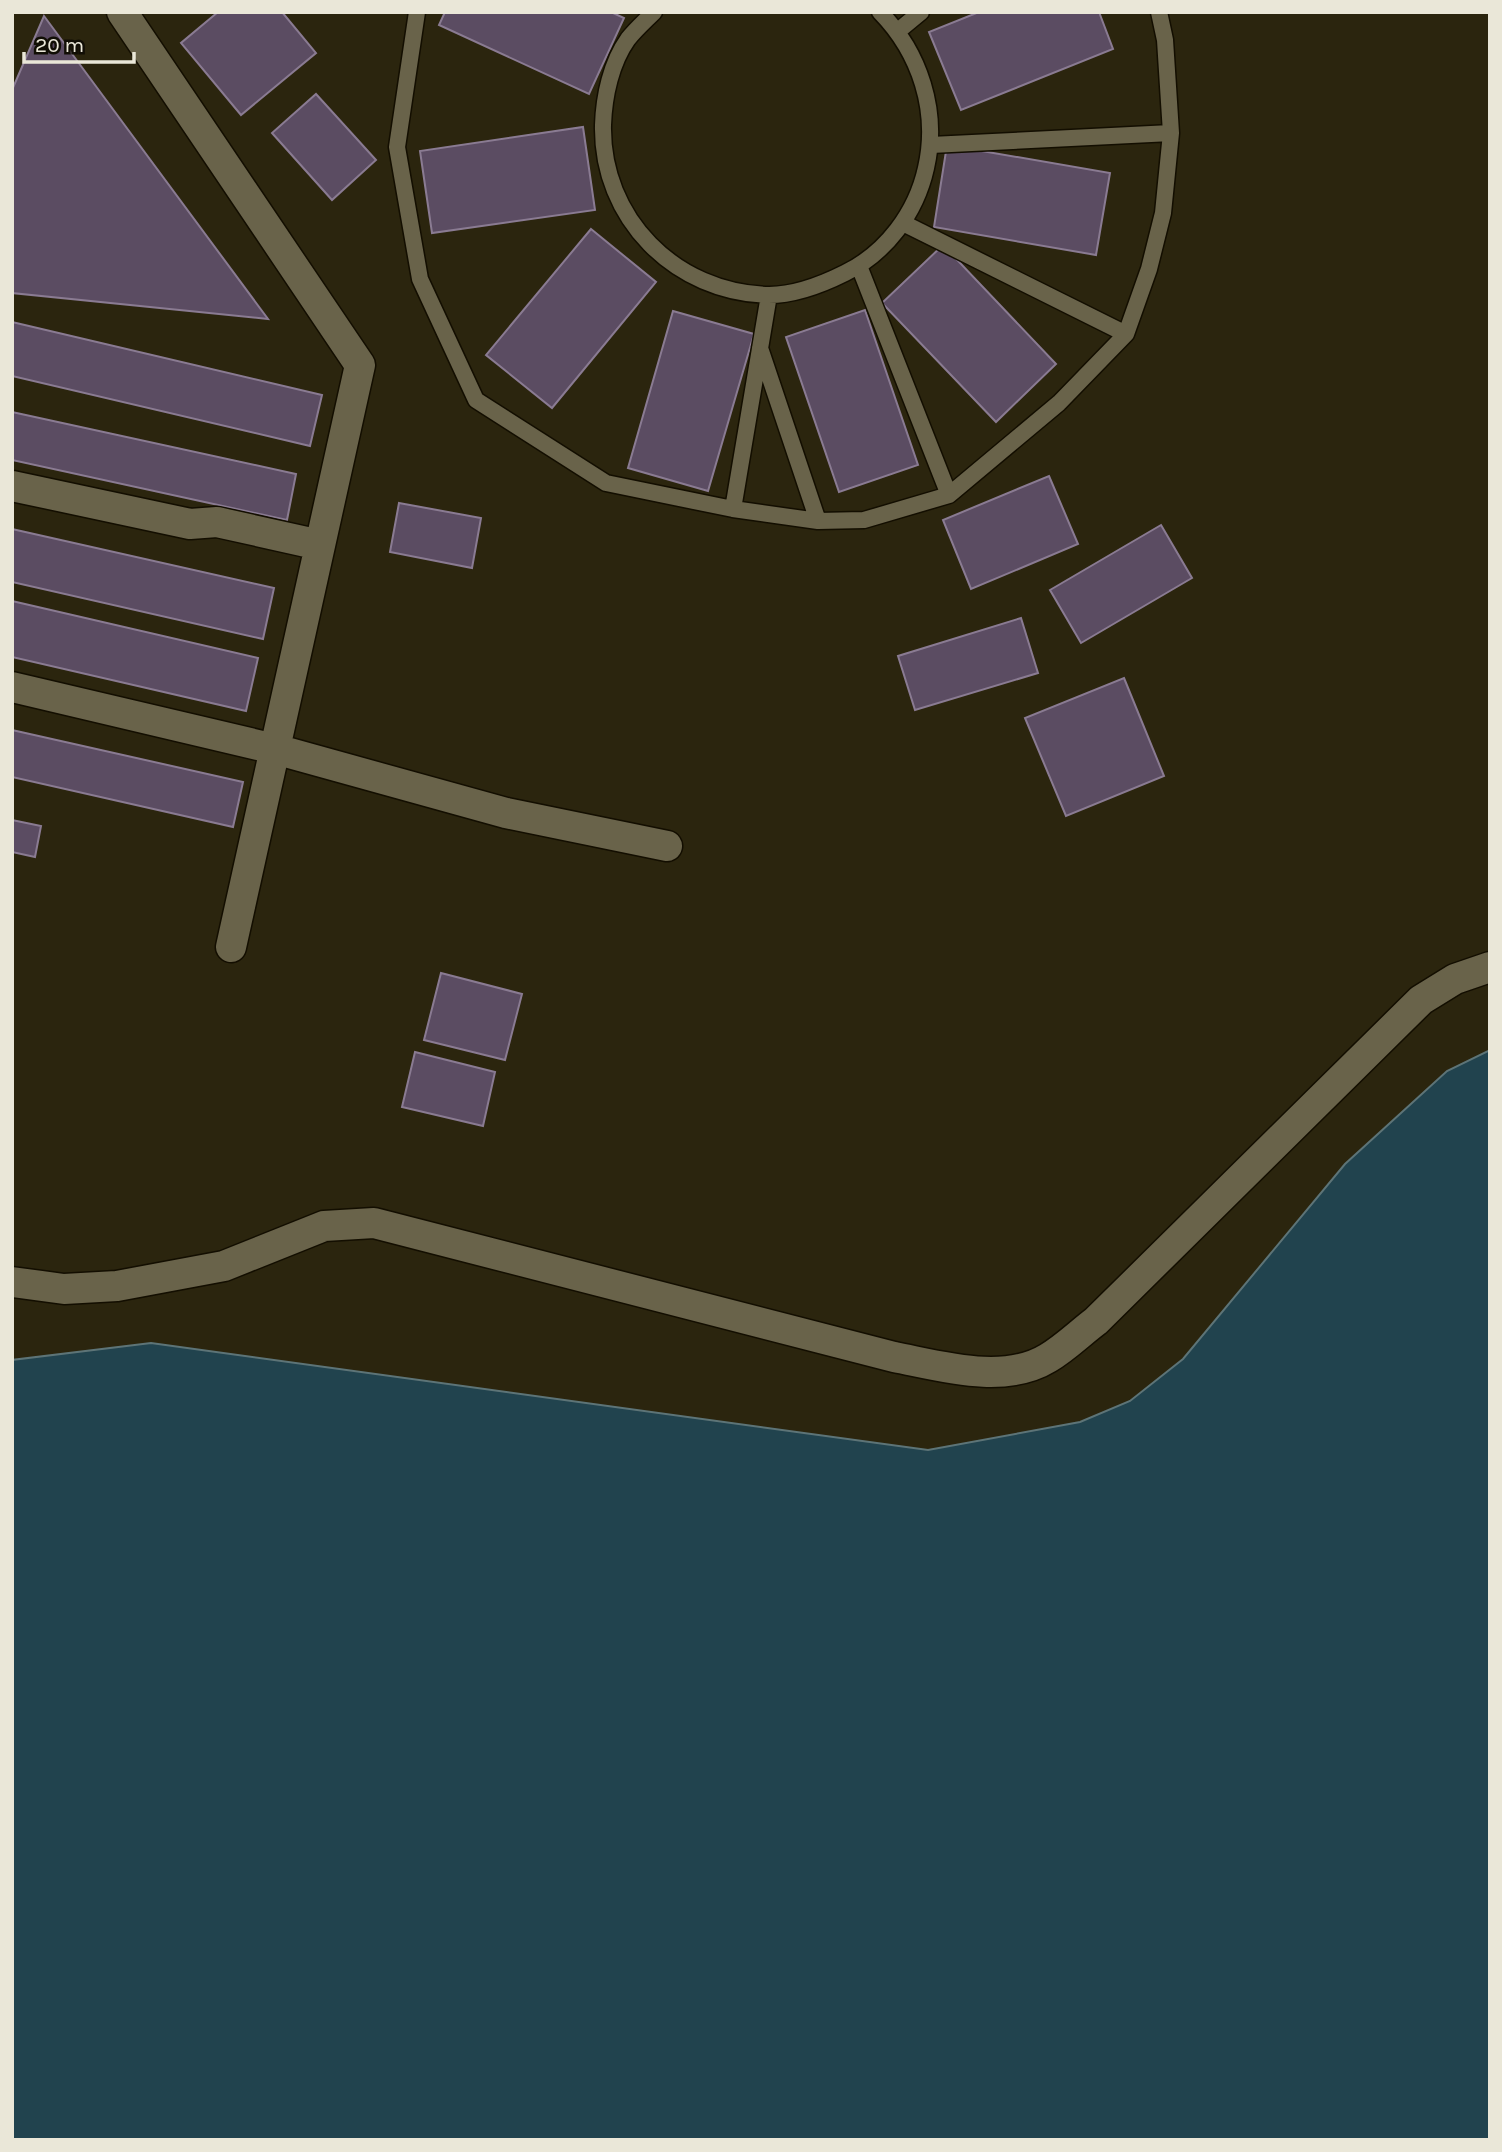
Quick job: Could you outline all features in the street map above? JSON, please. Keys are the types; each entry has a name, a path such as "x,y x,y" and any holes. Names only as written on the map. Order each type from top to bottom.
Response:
{"street":[{"path":"122,12 360,365 231,947"},
{"path":"12,486 190,524 217,522 320,545"},
{"path":"12,687 275,749 506,813 667,846"},
{"path":"12,1282 64,1289 117,1286 224,1266 324,1226 374,1223 894,1357 965,1370 1014,1371 1047,1359 1096,1321 1421,1000 1455,979 1490,967"}],"lane":[{"path":"417,12 397,148 420,279 476,400 606,483 733,509 818,521 864,520 949,495 1059,403 1126,334 1149,269 1163,213 1171,134 1165,40 1159,12"},
{"path":"654,12 627,40 604,95 603,154 622,209 659,256 710,285 769,295 817,287 859,266 883,247 903,223 922,186 931,145 925,85 898,31 880,12"},
{"path":"898,31 921,12"},
{"path":"931,145 1171,134"},
{"path":"903,223 1126,334"},
{"path":"859,266 949,495"},
{"path":"733,509 769,295"},
{"path":"759,346 818,521"}],"water":[{"path":"1490,1050 1490,2140 12,2140 12,1360 151,1343 928,1450 1080,1422 1130,1401 1183,1359 1345,1164 1447,1071"}],"building":[{"path":"218,12 282,12 316,53 241,115 181,43"},
{"path":"445,12 611,12 624,18 589,94 439,25"},
{"path":"979,12 1099,12 1113,49 961,110 929,32"},
{"path":"44,16 268,319 12,293 12,90"},
{"path":"316,94 376,160 332,200 272,133"},
{"path":"583,127 595,210 432,233 420,151"},
{"path":"947,145 1110,173 1096,255 934,227"},
{"path":"591,229 656,282 552,408 486,355"},
{"path":"943,245 1056,364 996,422 882,303"},
{"path":"865,310 918,465 839,492 786,337"},
{"path":"673,311 754,334 708,491 628,468"},
{"path":"12,322 322,395 310,446 12,376"},
{"path":"12,412 296,474 287,520 12,460"},
{"path":"1049,476 1078,544 971,589 943,520"},
{"path":"399,503 481,518 472,568 390,552"},
{"path":"1161,525 1192,578 1081,643 1050,590"},
{"path":"12,529 274,588 263,639 12,582"},
{"path":"12,601 258,658 246,711 12,657"},
{"path":"1021,618 1038,673 915,710 898,656"},
{"path":"1124,678 1164,776 1066,816 1025,718"},
{"path":"12,730 243,782 233,827 12,777"},
{"path":"12,820 41,826 35,857 12,852"},
{"path":"441,973 522,994 505,1060 424,1040"},
{"path":"415,1052 495,1072 483,1126 402,1107"}]}
